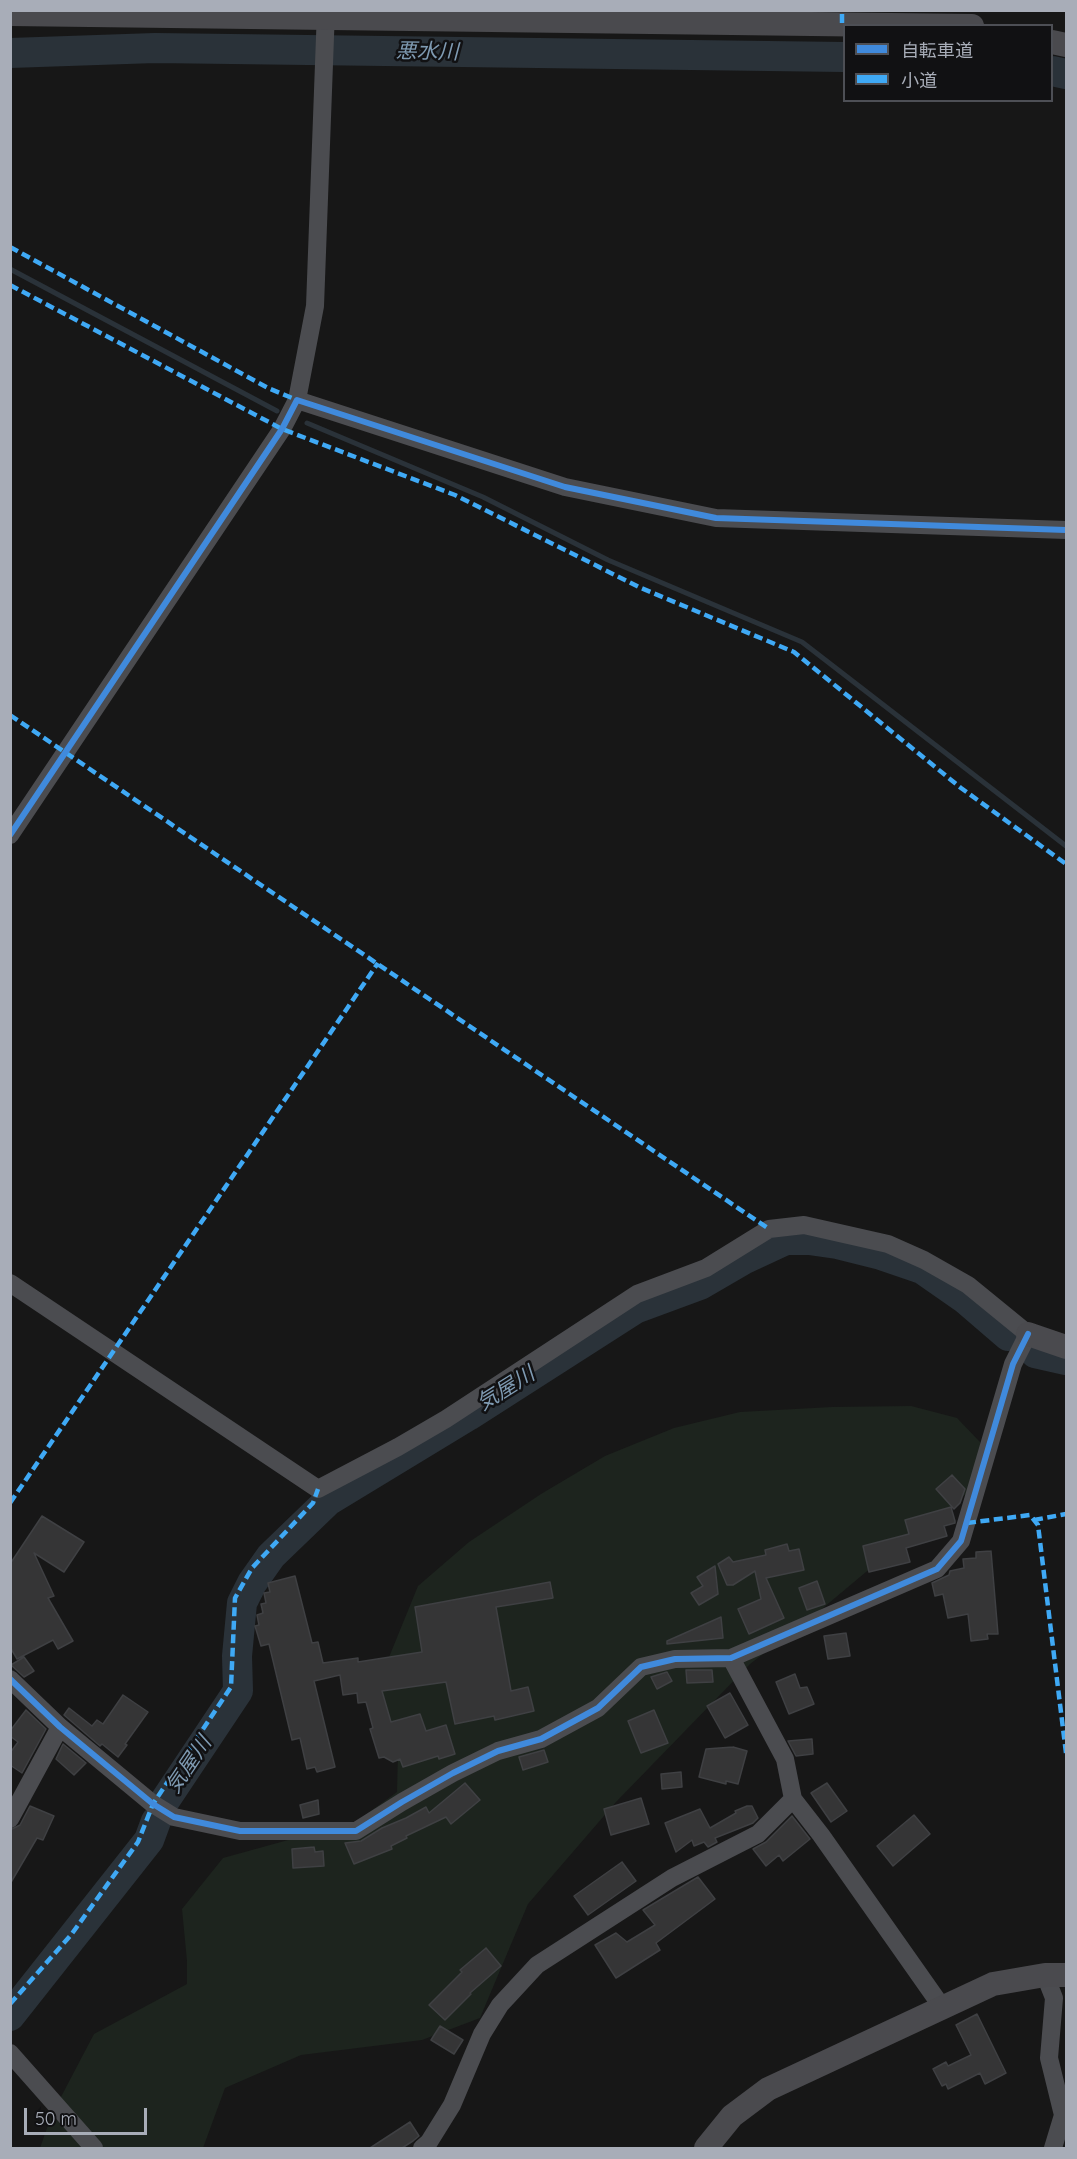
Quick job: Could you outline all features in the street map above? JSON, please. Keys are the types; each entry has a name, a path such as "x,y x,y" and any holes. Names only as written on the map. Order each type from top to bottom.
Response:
{"street":[{"path":"10,14 843,24"},
{"path":"10,835 282,429 297,400 315,306 326,18"},
{"path":"297,400 565,487 716,518 1066,530"},
{"path":"10,1283 318,1489 446,1419 637,1294 706,1268 769,1229 804,1225 888,1244 924,1260 968,1285 1028,1335 1066,1347"},
{"path":"10,1679 60,1727 153,1804 174,1817 240,1831 356,1832 453,1773 498,1751 541,1739 598,1708 641,1667 675,1659 731,1658 937,1569 961,1541 1013,1364 1028,1335"},
{"path":"731,1658 785,1759 793,1800 821,1835 942,2007"},
{"path":"10,1818 60,1727"},
{"path":"422,2148 429,2142 452,2106 482,2034 500,2005 537,1965 672,1878 758,1834 793,1800"},
{"path":"706,2148 732,2116 768,2089 993,1984 1056,1975 1050,2058 1063,2115 1053,2148"},
{"path":"10,2053 94,2148"}],"shaded area":[{"path":"911,1406 957,1418 980,1442 980,1482 933,1522 750,1664 616,1802 528,1904 480,2018 422,2040 301,2055 225,2088 203,2148 40,2148 52,2114 94,2034 187,1984 182,1909 223,1858 357,1821 397,1792 398,1752 376,1689 418,1586 469,1542 541,1494 605,1456 674,1428 740,1412"}],"building":[{"path":"952,1475 965,1489 960,1503 954,1509 936,1489"},
{"path":"951,1507 955,1523 944,1526 947,1536 906,1548 910,1562 869,1572 863,1546 909,1534 905,1520"},
{"path":"42,1516 84,1542 64,1572 34,1553 54,1596 48,1598 73,1641 58,1649 53,1640 17,1659 10,1647 10,1564"},
{"path":"787,1544 789,1551 799,1549 804,1570 766,1578 784,1618 749,1634 738,1609 761,1599 755,1571 733,1585 727,1585 718,1564 729,1557 733,1562 766,1555 765,1550"},
{"path":"991,1551 998,1634 987,1634 988,1639 971,1641 968,1614 948,1618 943,1594 935,1596 932,1583 949,1575 950,1571 964,1568 963,1559 976,1558 976,1552"},
{"path":"715,1566 718,1594 699,1605 691,1593 703,1586 697,1577"},
{"path":"295,1576 312,1643 318,1642 323,1663 358,1658 358,1662 422,1652 415,1607 550,1582 553,1598 496,1607 511,1691 528,1687 534,1711 495,1720 494,1716 455,1724 446,1682 382,1691 391,1722 420,1714 426,1731 446,1725 455,1754 439,1759 438,1756 403,1767 400,1759 393,1762 384,1757 379,1758 370,1729 373,1728 366,1702 358,1703 357,1693 343,1695 340,1675 314,1681 335,1767 317,1772 315,1767 307,1769 300,1738 292,1740 269,1644 261,1646 255,1626 259,1625 257,1615 263,1613 261,1604 266,1603 264,1593 270,1592 268,1583"},
{"path":"817,1581 825,1604 807,1610 799,1588"},
{"path":"721,1617 723,1638 667,1644 667,1641"},
{"path":"846,1633 850,1656 828,1659 824,1636"},
{"path":"24,1657 34,1671 24,1677 11,1665"},
{"path":"686,1670 712,1670 713,1682 687,1683"},
{"path":"667,1672 672,1681 657,1689 651,1677"},
{"path":"795,1674 800,1688 807,1687 814,1704 789,1714 776,1682"},
{"path":"730,1693 748,1725 725,1738 707,1706"},
{"path":"123,1695 148,1712 118,1757 102,1744 100,1746 64,1715 69,1708 92,1726 97,1720 103,1724"},
{"path":"26,1710 46,1729 22,1773 10,1765 10,1753 18,1742 10,1736 10,1731"},
{"path":"654,1710 668,1743 641,1753 628,1721"},
{"path":"812,1739 813,1754 796,1756 788,1741"},
{"path":"63,1744 86,1763 74,1775 56,1759"},
{"path":"733,1747 747,1751 738,1784 726,1781 726,1784 699,1777 706,1749"},
{"path":"544,1750 548,1762 523,1770 519,1757"},
{"path":"681,1772 682,1787 662,1789 661,1774"},
{"path":"465,1783 480,1800 451,1824 446,1817 406,1836 407,1838 391,1846 392,1849 354,1864 345,1843 361,1841 426,1807 429,1813"},
{"path":"827,1783 847,1811 831,1822 811,1793"},
{"path":"641,1798 649,1824 611,1835 604,1809"},
{"path":"318,1800 319,1814 303,1818 300,1805"},
{"path":"30,1806 54,1816 43,1840 37,1838 10,1884 10,1830 20,1825"},
{"path":"752,1806 758,1818 753,1823 715,1838 717,1842 708,1847 704,1842 694,1846 692,1840 676,1852 665,1823 700,1809 710,1828 736,1813 735,1811"},
{"path":"914,1815 930,1834 893,1866 877,1846"},
{"path":"792,1816 810,1839 783,1861 779,1855 766,1866 753,1849 766,1842"},
{"path":"314,1847 315,1852 323,1851 324,1866 293,1868 292,1849"},
{"path":"622,1862 636,1881 588,1915 574,1896"},
{"path":"698,1877 715,1899 656,1943 660,1950 616,1978 595,1945 616,1933 627,1942 655,1925 643,1910"},
{"path":"486,1948 501,1966 470,1993 445,2020 429,2005 462,1972 460,1970"},
{"path":"977,2014 1006,2073 985,2084 980,2073 948,2089 946,2084 942,2086 933,2069 946,2062 948,2066 971,2055 956,2025"},
{"path":"440,2026 463,2040 454,2054 431,2040"},
{"path":"410,2122 419,2136 413,2141 402,2148 370,2148"}],"waterway":[{"name":"悪水川","path":"10,53 155,48 843,57"},
{"name":"悪水川","path":"1053,71 1066,74"},
{"path":"10,269 277,411"},
{"path":"307,423 483,497 608,560 802,642 1066,846"},
{"name":"気屋川","path":"164,1802 238,1691 237,1656 242,1603 252,1583 271,1556 328,1501 468,1416 635,1309 700,1285 743,1260 786,1240 809,1240 881,1255 922,1269 965,1299 1008,1336"},
{"name":"気屋川","path":"1035,1353 1066,1360"},
{"name":"気屋川","path":"10,2016 149,1840 156,1821"}],"marked path":[{"path":"842,10 842,23"},
{"path":"10,247 268,388 297,400"},
{"path":"10,285 282,429 455,495 641,588 794,652 961,788 1066,864"},
{"path":"10,715 769,1229"},
{"path":"10,1503 378,963"},
{"path":"10,2004 71,1935 138,1842 153,1804 231,1687 235,1598 252,1568 313,1503 318,1489"},
{"path":"1034,1520 1066,1514"},
{"path":"967,1523 1030,1515 1038,1525 1066,1753"}],"cycle path":[{"path":"10,835 282,429 297,400 565,487 716,518 1066,530"},
{"path":"10,1679 60,1727 153,1804 174,1817 240,1831 356,1831 453,1773 498,1751 541,1739 598,1708 641,1667 675,1659 731,1658 937,1569 961,1541 1013,1364 1028,1334"}]}
